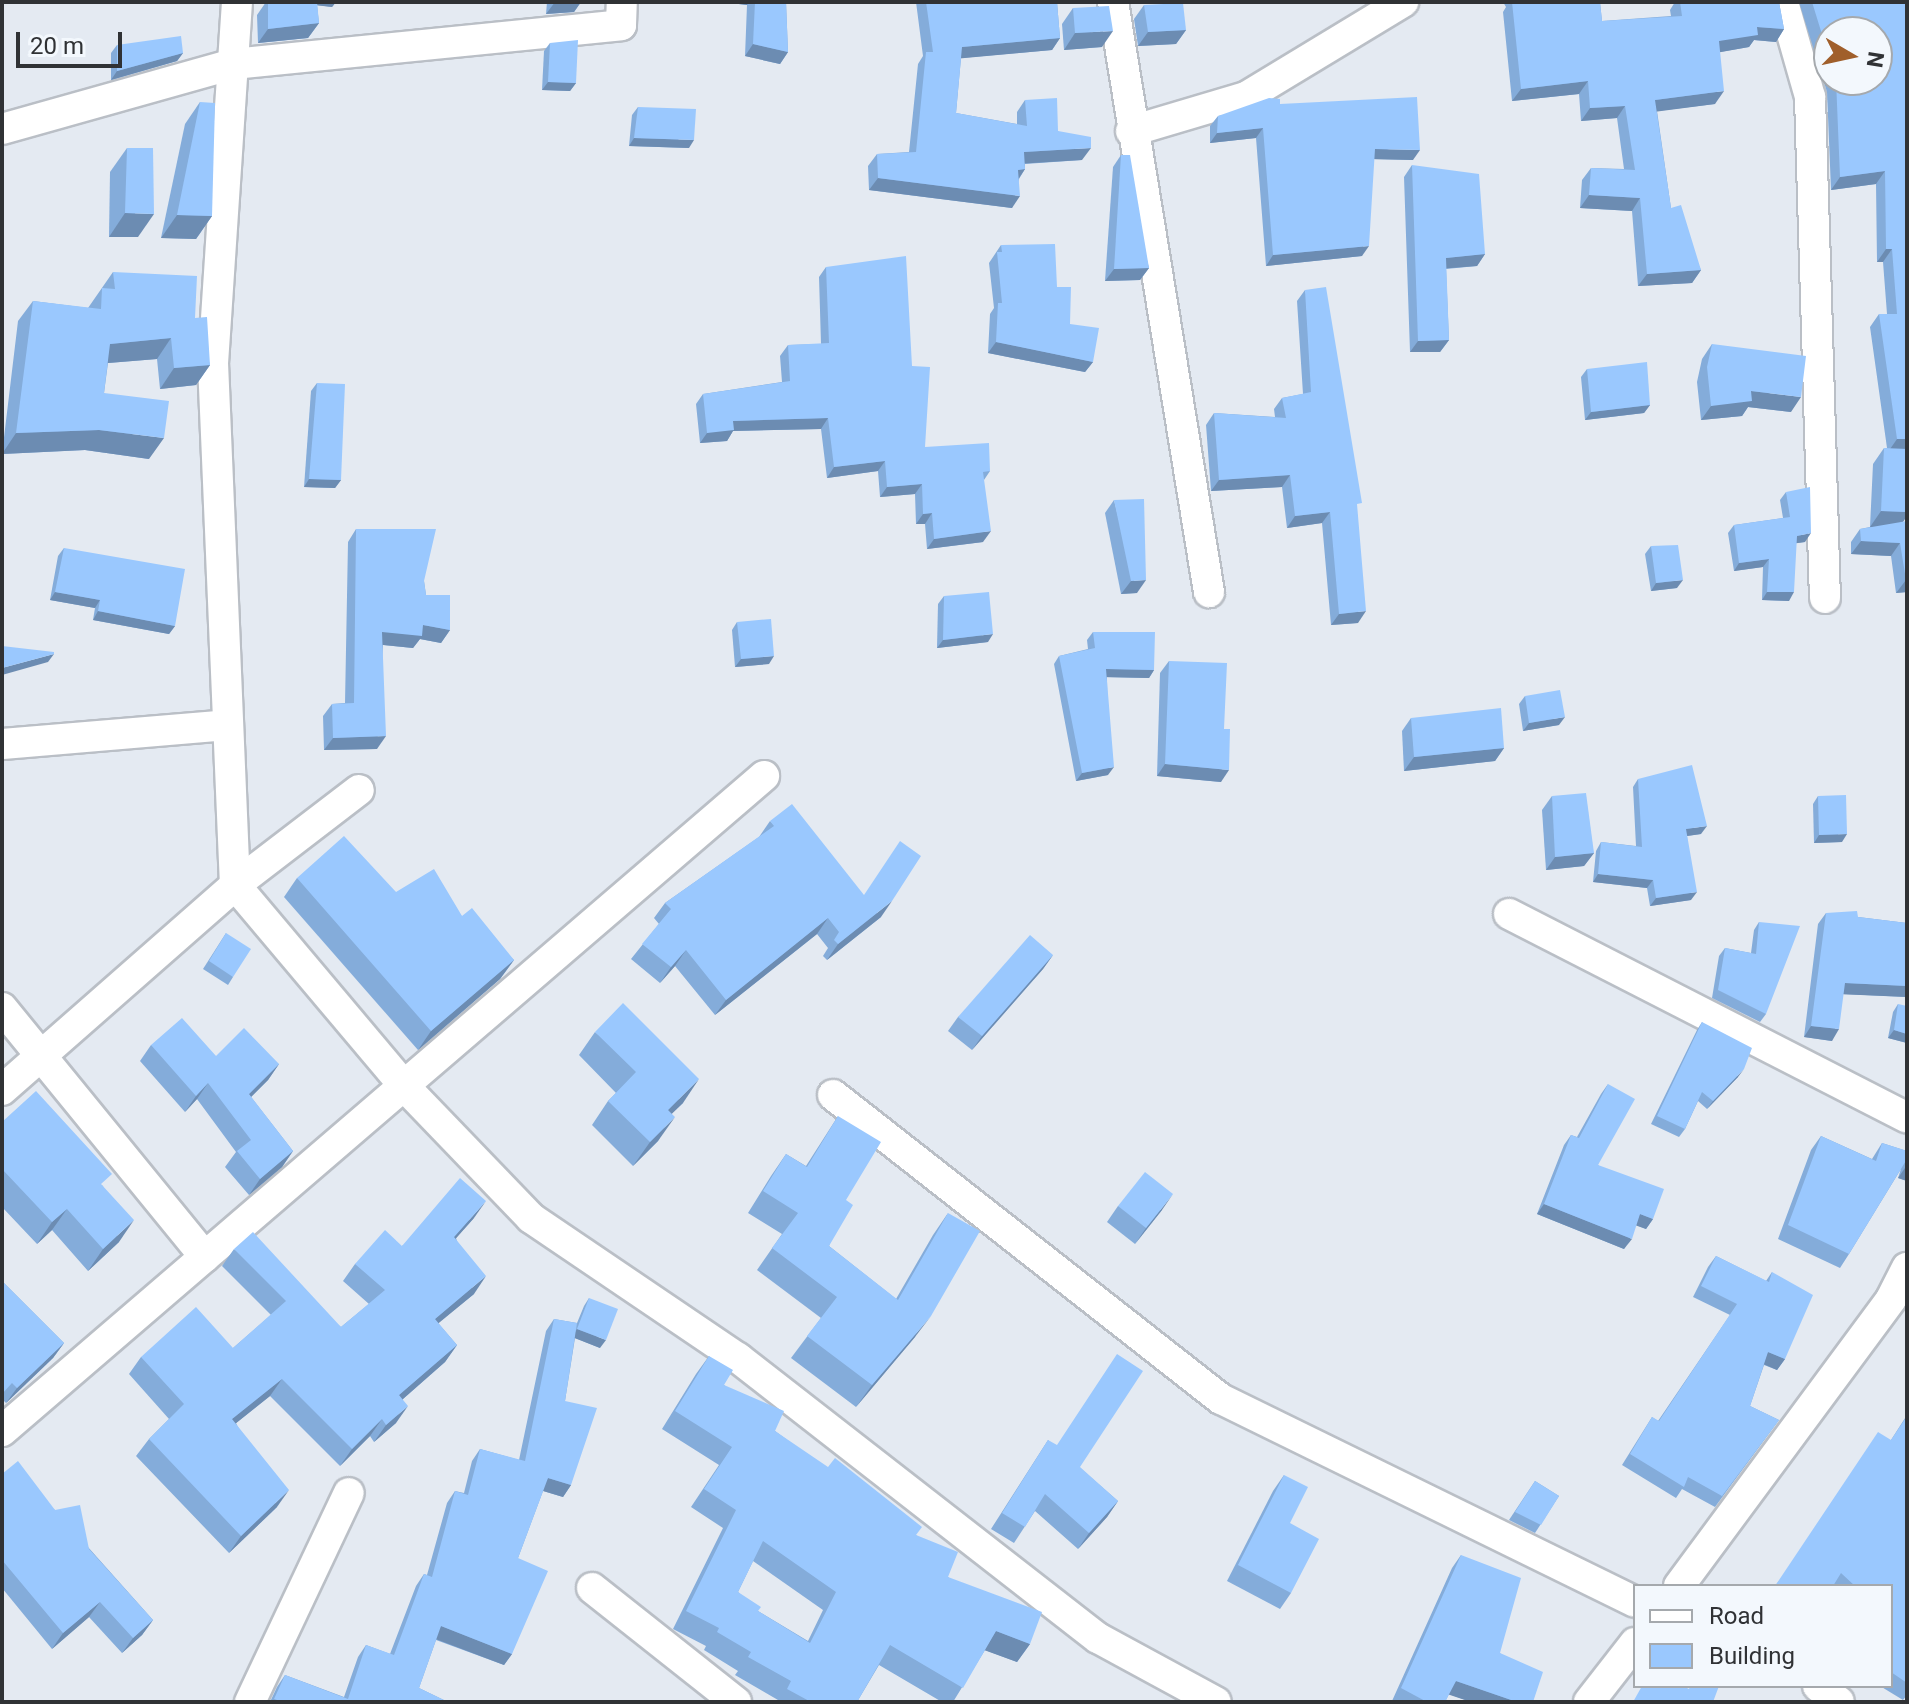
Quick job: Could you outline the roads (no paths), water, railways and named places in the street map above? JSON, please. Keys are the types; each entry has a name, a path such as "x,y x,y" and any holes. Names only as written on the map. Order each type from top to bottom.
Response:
{"street":[{"path":"237,2 213,363 235,885 404,1086 531,1218 738,1358 1098,1638 1216,1702"},
{"path":"2,129 233,64 621,25 622,2"},
{"path":"1113,2 1131,131 1209,592"},
{"path":"1131,131 1246,97 1403,2"},
{"path":"1783,2 1810,97 1825,598"},
{"path":"2,744 227,725"},
{"path":"2,1431 764,776"},
{"path":"2,1090 235,885 359,790"},
{"path":"1509,914 1907,1118"},
{"path":"2,1008 205,1257"},
{"path":"833,1095 1221,1399 1633,1601"},
{"path":"1684,1584 1891,1299 1907,1268"},
{"path":"250,1702 349,1493"},
{"path":"592,1588 736,1702"},
{"path":"1589,1702 1633,1646"},
{"path":"1821,1688 1839,1702"}]}
